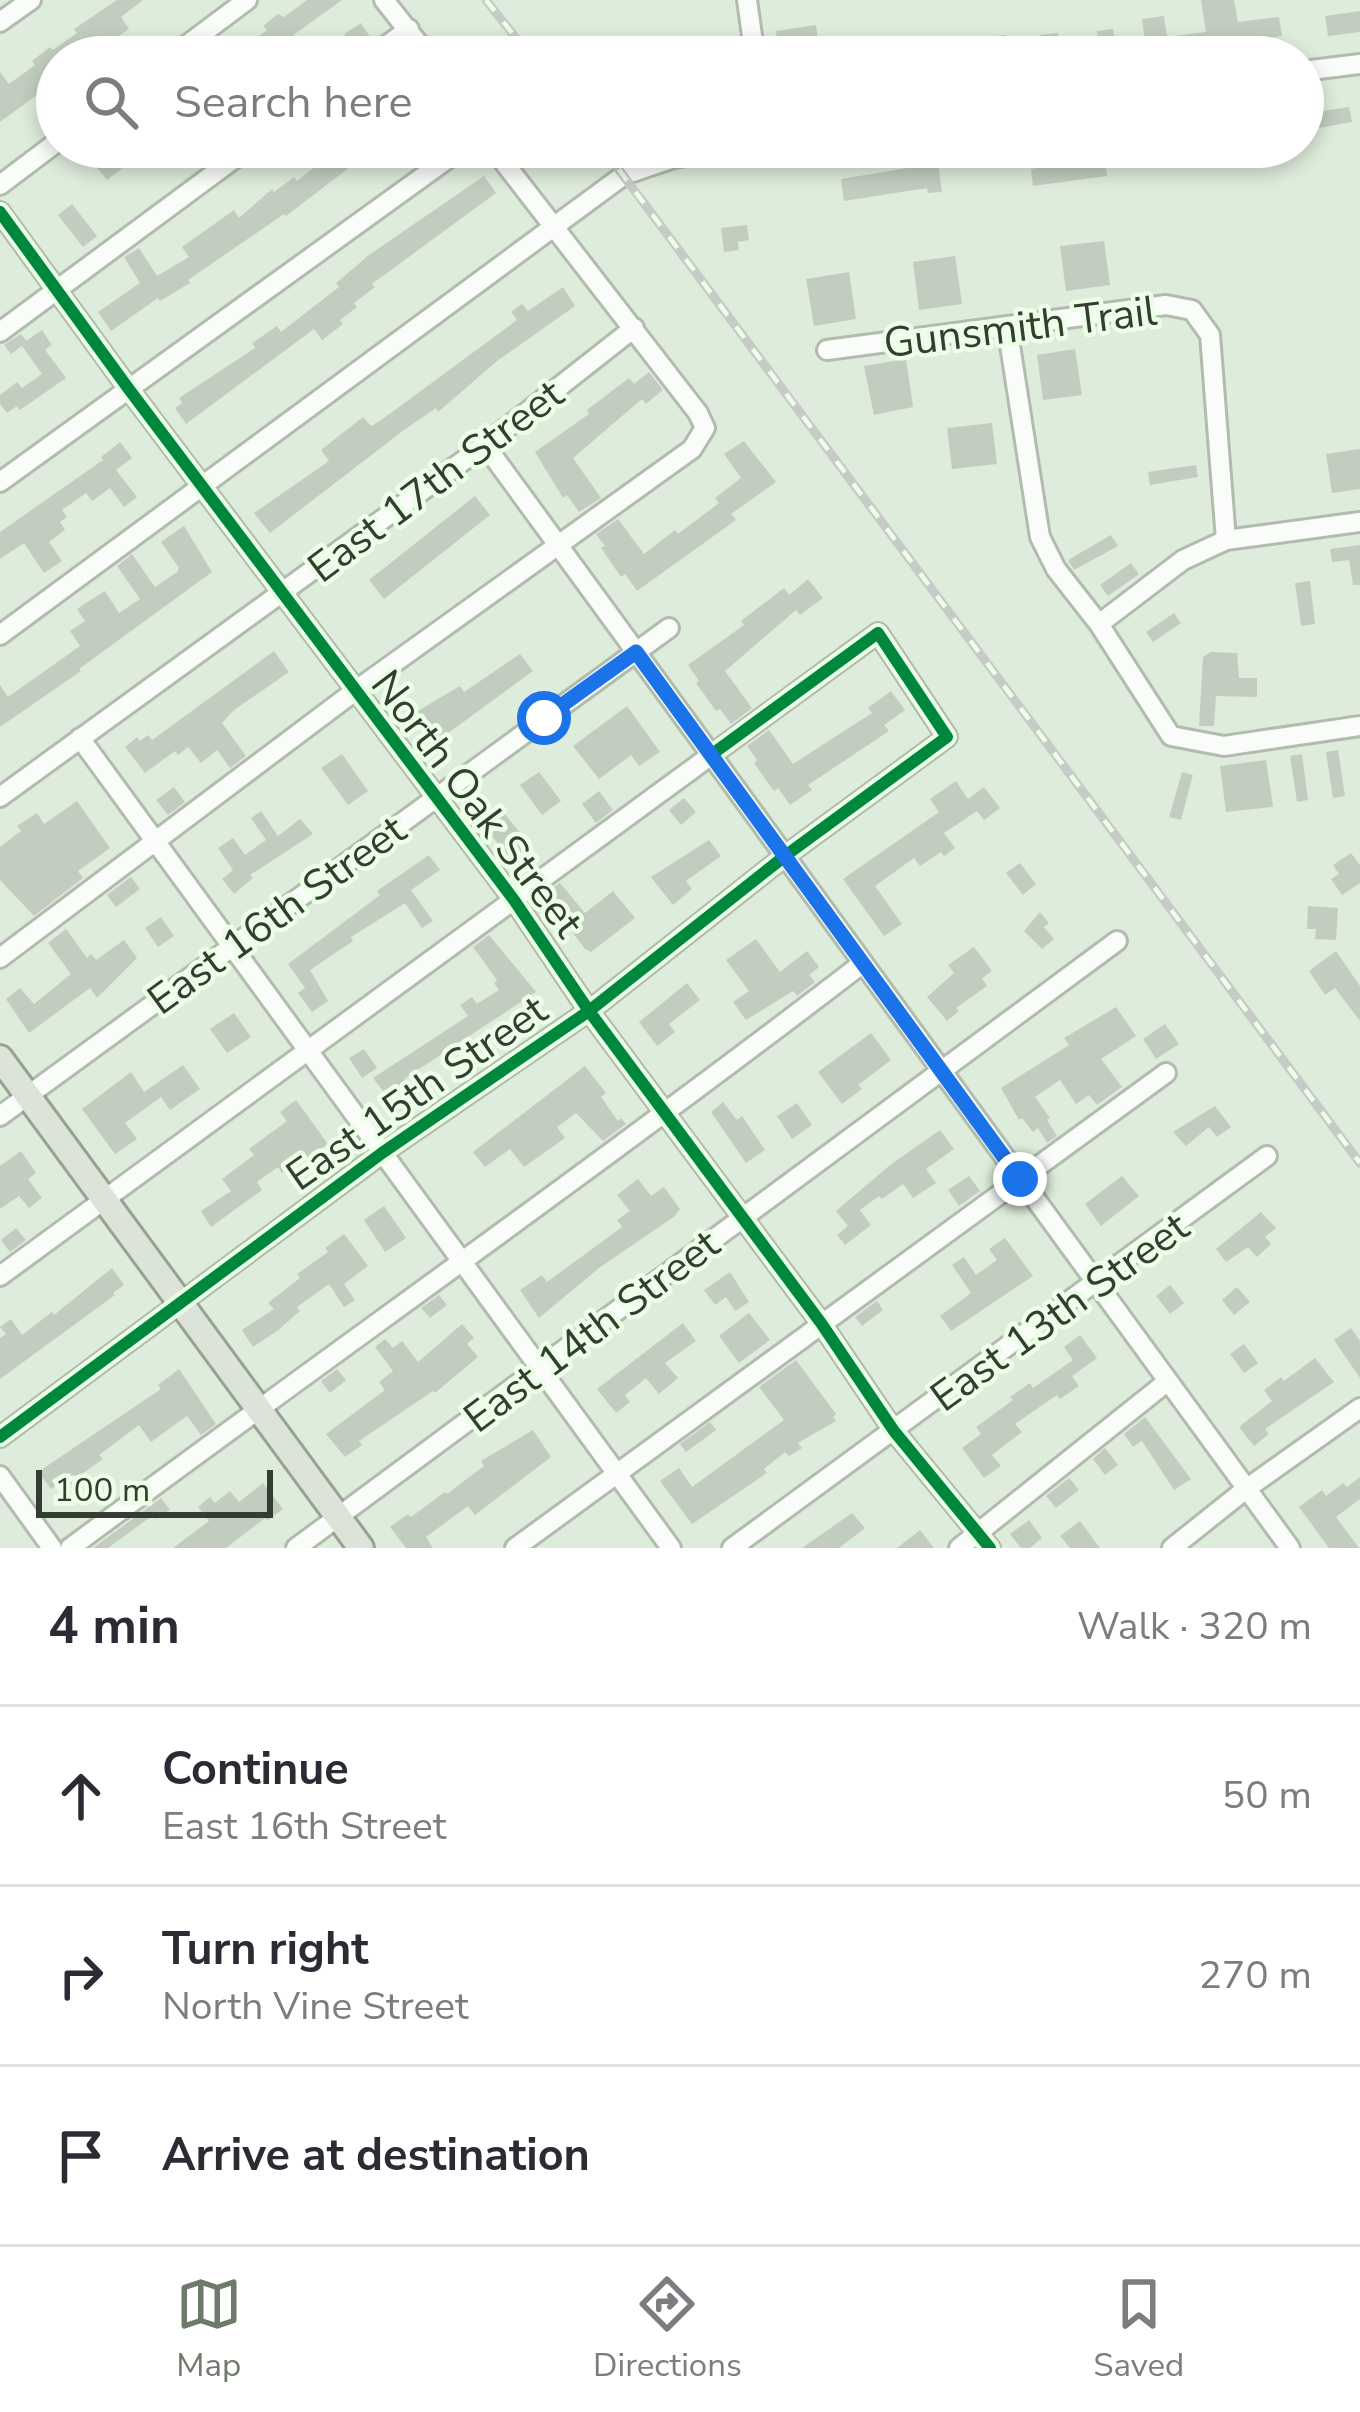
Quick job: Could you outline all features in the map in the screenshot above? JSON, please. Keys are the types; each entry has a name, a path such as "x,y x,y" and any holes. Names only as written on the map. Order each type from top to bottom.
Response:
{"main road":[{"path":"0,1058 362,1548"}],"street":[{"path":"0,22 32,0"},
{"path":"199,36 247,0"},
{"path":"384,0 415,36"},
{"path":"748,0 752,36"},
{"path":"399,36 409,28"},
{"path":"1324,68 1360,64"},
{"path":"0,184 36,157"},
{"path":"0,332 222,168"},
{"path":"0,482 435,168"},
{"path":"0,958 355,691 692,449 705,428 698,412 508,168"},
{"path":"0,635 552,224 623,175 644,168"},
{"name":"North Oak Street","path":"0,212 514,900 589,1011 821,1323 894,1431 984,1541"},
{"name":"Gunsmith Trail","path":"827,350 1166,305 1192,310 1210,335 1226,540"},
{"path":"1007,326 1040,537 1056,569 1099,624 1171,736 1224,746 1360,726"},
{"name":"East 17th Street","path":"0,796 485,445 634,328"},
{"path":"485,445 1289,1548"},
{"path":"1099,624 1183,560 1226,540 1360,522"},
{"name":"East 16th Street","path":"0,1116 669,628"},
{"name":"East 15th Street","path":"0,1437 382,1153 589,1011 785,856 947,737 878,634 711,755"},
{"path":"80,738 670,1548"},
{"path":"0,1276 711,755"},
{"name":"East 14th Street","path":"296,1548 1117,941"},
{"path":"70,1548 460,1259 666,1115 863,963"},
{"path":"515,1548 1166,1073"},
{"name":"East 13th Street","path":"732,1548 1267,1156"},
{"path":"958,1548 984,1541 1168,1381"},
{"path":"1172,1548 1360,1408"},
{"path":"0,1476 52,1548"}],"building":[{"path":"117,0 143,0 121,17 129,29 118,36 73,36 77,33 74,29"},
{"path":"307,0 342,0 292,36 259,36 278,14 284,17"},
{"path":"1201,0 1234,0 1238,22 1279,17 1282,36 1175,36 1206,32"},
{"path":"1360,11 1360,32 1328,36 1325,16"},
{"path":"1164,16 1167,36 1144,36 1142,19"},
{"path":"361,23 369,36 345,36"},
{"path":"816,25 817,36 777,36 776,31"},
{"path":"1113,29 1114,36 1098,36 1097,31"},
{"path":"36,58 36,95 0,122 0,72 9,84 35,65"},
{"path":"1349,107 1352,122 1324,127 1324,111"},
{"path":"97,168 122,168 107,180"},
{"path":"314,168 349,168 188,280 190,283 158,298 111,331 98,312 140,283 124,257 139,248 157,276 189,257 182,247 234,210 239,218 272,189 294,177 297,181"},
{"path":"939,168 942,192 928,193 927,188 844,201 841,179"},
{"path":"1106,168 1107,176 1033,186 1031,169"},
{"path":"484,176 496,193 372,284 375,287 340,320 343,324 322,340 314,329 186,424 175,408 182,403 179,398 255,348 252,343 277,326 281,332 339,287 336,283 369,255"},
{"path":"72,204 97,236 83,247 58,215"},
{"path":"747,225 749,240 738,242 739,250 724,252 721,228"},
{"path":"1104,241 1110,285 1066,291 1060,246"},
{"path":"955,256 962,304 919,310 913,262"},
{"path":"849,272 856,319 814,326 806,279"},
{"path":"563,287 575,306 497,361 438,412 436,408 404,430 270,533 254,513 329,461 321,450 363,417 371,426 380,421 517,320 511,312 522,304 528,311"},
{"path":"42,330 52,345 45,350 66,378 20,410 17,406 7,413 0,395 17,382 22,388 42,374 22,346 11,354 4,345 21,334 26,341"},
{"path":"1075,349 1082,395 1043,400 1037,355"},
{"path":"906,359 913,407 874,415 864,366"},
{"path":"649,372 663,390 646,404 642,399 573,458 601,498 579,512 567,495 563,498 535,452 629,378 634,384"},
{"path":"992,423 997,464 952,469 947,428"},
{"path":"744,441 776,482 731,514 736,520 637,591 625,574 621,577 596,534 618,519 644,554 675,530 678,534 719,503 715,498 741,478 724,454"},
{"path":"120,442 132,458 116,470 137,497 124,507 110,488 92,501 86,493 62,510 67,517 60,522 65,530 49,542 62,561 44,573 24,543 0,559 0,532 103,460"},
{"path":"1360,449 1360,489 1332,493 1326,454"},
{"path":"1196,465 1198,477 1150,485 1148,472"},
{"path":"475,496 490,515 384,599 369,580"},
{"path":"184,526 212,572 0,727 0,685 8,697 80,646 70,631 85,621 77,609 105,591 119,613 140,599 117,566 132,554 155,587 177,572 179,568 161,542"},
{"path":"1111,535 1118,546 1074,570 1068,560"},
{"path":"1360,545 1360,585 1353,585 1349,560 1332,562 1330,549"},
{"path":"1131,563 1139,574 1108,596 1100,585"},
{"path":"808,579 823,598 800,615 796,610 725,671 752,708 731,724 720,709 716,711 688,665 744,625 741,621 784,588 789,595"},
{"path":"1310,581 1315,624 1301,626 1295,583"},
{"path":"1174,613 1181,623 1153,642 1146,632"},
{"path":"274,651 289,672 222,723 246,756 230,768 217,750 201,763 188,747 145,773 125,747 137,737 140,741 148,735 152,740"},
{"path":"1211,652 1237,653 1239,678 1257,678 1257,697 1216,696 1214,726 1199,726 1203,657"},
{"path":"520,654 533,671 432,745 411,715 460,686 464,692"},
{"path":"891,691 905,710 884,725 889,731 808,785 812,790 790,805 754,763 757,760 747,746 769,730 793,764 872,713 868,708"},
{"path":"627,706 660,752 639,766 631,755 599,779 573,746"},
{"path":"1338,750 1345,796 1333,798 1326,752"},
{"path":"342,754 368,791 348,805 321,768"},
{"path":"1302,754 1308,800 1297,802 1290,756"},
{"path":"1266,760 1273,807 1226,812 1220,766"},
{"path":"539,772 561,801 542,815 520,785"},
{"path":"1182,772 1193,775 1181,820 1169,817"},
{"path":"956,781 968,799 984,787 1000,808 984,820 977,811 944,833 955,848 944,856 941,852 920,866 914,858 875,886 902,924 884,936 843,879 939,812 930,799"},
{"path":"174,787 185,802 168,815 156,800"},
{"path":"599,791 613,810 596,823 582,804"},
{"path":"684,798 696,812 681,825 669,810"},
{"path":"77,801 110,848 78,871 83,878 34,916 0,880 0,847 21,831 17,826 37,813 44,824"},
{"path":"261,811 278,836 300,819 313,834 250,875 253,878 234,894 222,879 233,870 218,848 233,838 245,855 266,840 251,818"},
{"path":"505,814 530,845 511,860 486,829"},
{"path":"709,840 721,856 686,881 692,889 673,905 651,877"},
{"path":"1351,853 1360,865 1360,883 1342,895 1331,879 1339,874 1333,865"},
{"path":"429,855 440,870 411,890 433,921 422,928 405,903 351,937 353,941 310,970 328,1001 312,1012 298,993 305,988 288,964"},
{"path":"1020,863 1036,884 1023,895 1006,873"},
{"path":"131,877 140,889 116,907 107,895"},
{"path":"560,883 585,913 613,891 635,918 591,952 544,894"},
{"path":"1308,906 1338,908 1336,940 1315,939 1316,929 1307,929"},
{"path":"1040,912 1054,939 1042,949 1024,931"},
{"path":"161,917 174,936 158,947 145,928"},
{"path":"66,929 87,958 91,954 96,960 124,940 137,958 97,998 90,988 29,1033 6,999 20,988 34,1004 71,974 48,943"},
{"path":"489,935 536,992 404,1079 409,1085 389,1099 373,1078 468,1016 460,1005 472,997 477,1004 499,990 473,947"},
{"path":"756,939 780,972 807,951 819,967 809,975 815,982 797,996 793,991 746,1020 733,1002 749,991 726,960"},
{"path":"974,947 992,971 982,978 987,986 956,1008 959,1011 947,1021 927,997 954,973 948,965"},
{"path":"1336,951 1360,986 1360,1021 1335,988 1325,995 1309,971"},
{"path":"687,983 700,1000 669,1024 675,1032 657,1046 639,1022"},
{"path":"1116,1007 1136,1036 1101,1059 1122,1087 1097,1105 1089,1095 1076,1104 1060,1080 1035,1097 1057,1136 1047,1143 1038,1128 1033,1132 1019,1120 1001,1088 1069,1045 1064,1038"},
{"path":"234,1013 251,1037 227,1053 210,1029"},
{"path":"1165,1024 1179,1044 1156,1059 1143,1039"},
{"path":"871,1033 891,1060 842,1104 818,1072"},
{"path":"364,1049 377,1068 362,1078 349,1058"},
{"path":"183,1065 200,1089 170,1110 161,1097 125,1123 137,1139 115,1154 82,1109 131,1072 144,1092"},
{"path":"585,1066 606,1093 601,1097 618,1121 621,1118 626,1124 603,1141 576,1113 557,1127 565,1138 524,1167 510,1149 485,1167 473,1152"},
{"path":"296,1100 328,1144 282,1173 278,1167 257,1182 262,1190 211,1227 201,1211 231,1191 222,1179 254,1155 249,1149 287,1121 280,1112"},
{"path":"723,1102 737,1120 742,1116 765,1150 746,1163 711,1112"},
{"path":"797,1103 812,1125 792,1139 777,1116"},
{"path":"1215,1106 1231,1127 1217,1137 1209,1127 1186,1146 1173,1132"},
{"path":"940,1130 954,1149 926,1169 936,1183 913,1198 903,1184 882,1199 879,1196 860,1210 871,1225 845,1245 837,1235 848,1226 836,1211"},
{"path":"21,1151 36,1173 28,1179 42,1198 29,1208 19,1196 0,1209 0,1166"},
{"path":"969,1176 980,1191 959,1206 948,1190"},
{"path":"1122,1176 1139,1196 1101,1226 1085,1204"},
{"path":"638,1179 651,1196 664,1187 680,1209 539,1318 520,1290 542,1275 547,1282 622,1227 617,1220 630,1211 617,1195"},
{"path":"384,1206 406,1238 385,1252 364,1220"},
{"path":"1261,1212 1276,1228 1265,1237 1271,1244 1257,1257 1248,1247 1226,1262 1216,1249"},
{"path":"16,1228 26,1240 10,1252 1,1240"},
{"path":"344,1234 368,1266 344,1284 355,1300 344,1307 329,1284 253,1347 242,1330 274,1309 268,1303"},
{"path":"1005,1238 1033,1276 951,1331 940,1316 971,1293 952,1265 964,1257 976,1275 997,1260 989,1249"},
{"path":"112,1268 124,1285 115,1295 0,1379 0,1338 6,1334 0,1327 11,1319 22,1335"},
{"path":"730,1272 749,1302 735,1311 726,1297 715,1305 704,1290"},
{"path":"1170,1285 1184,1303 1170,1314 1156,1296"},
{"path":"1237,1287 1250,1302 1234,1315 1222,1300"},
{"path":"439,1295 447,1305 430,1318 421,1308"},
{"path":"877,1301 883,1310 862,1326 855,1317"},
{"path":"749,1313 770,1340 739,1363 719,1336"},
{"path":"683,1323 696,1341 665,1363 678,1378 659,1394 646,1378 625,1395 630,1402 616,1413 597,1389"},
{"path":"462,1324 474,1338 467,1344 478,1357 435,1393 359,1441 362,1445 345,1457 326,1434 385,1390 379,1382 393,1371 375,1347 385,1339 393,1348 402,1341 418,1362"},
{"path":"1351,1328 1360,1341 1360,1378 1334,1340"},
{"path":"1080,1335 1097,1358 1072,1376 1079,1386 1015,1424 1022,1432 992,1455 1001,1466 984,1478 962,1448 981,1434 976,1427 1030,1383 1033,1388 1073,1360 1064,1347"},
{"path":"1244,1344 1258,1363 1244,1373 1230,1354"},
{"path":"1315,1358 1334,1382 1265,1429 1269,1434 1254,1446 1239,1427 1272,1401 1264,1390"},
{"path":"796,1360 836,1414 836,1421 798,1443 802,1448 789,1456 785,1452 764,1469 767,1473 692,1524 660,1481 679,1468 692,1487 784,1420 759,1387"},
{"path":"179,1369 216,1424 201,1435 187,1416 151,1442 139,1425 75,1479 83,1489 68,1500 56,1485 51,1489 38,1472 161,1389 158,1385"},
{"path":"337,1369 346,1380 330,1393 321,1381"},
{"path":"1145,1417 1191,1479 1174,1490 1142,1441 1133,1447 1124,1434"},
{"path":"710,1422 716,1430 686,1452 680,1444"},
{"path":"533,1430 551,1457 475,1515 468,1506 426,1537 433,1548 406,1548 390,1527 447,1494 484,1466 481,1461"},
{"path":"1105,1448 1118,1465 1105,1475 1093,1459"},
{"path":"1360,1477 1360,1499 1336,1517 1359,1548 1329,1548 1299,1507 1322,1490 1326,1496"},
{"path":"1069,1478 1079,1490 1056,1508 1046,1496"},
{"path":"263,1483 283,1509 267,1521 265,1518 226,1548 173,1548 209,1521 198,1507 210,1497 215,1503 230,1491 239,1502"},
{"path":"161,1498 170,1510 156,1519 153,1515 108,1548 93,1548"},
{"path":"852,1513 865,1528 839,1548 802,1548"},
{"path":"1029,1520 1042,1538 1030,1548 1021,1548 1010,1534"},
{"path":"1080,1521 1100,1548 1070,1548 1060,1536"},
{"path":"920,1530 934,1548 897,1548"}],"railway":[{"path":"486,0 514,36"},
{"path":"618,168 1360,1163"}],"cycle path":[{"path":"0,212 514,900 589,1011 821,1323 894,1431 990,1548"},
{"path":"0,1437 382,1153 589,1011 785,856 947,737 878,633 711,755"}],"route":[{"path":"544,718 636,652 1020,1179"}]}
